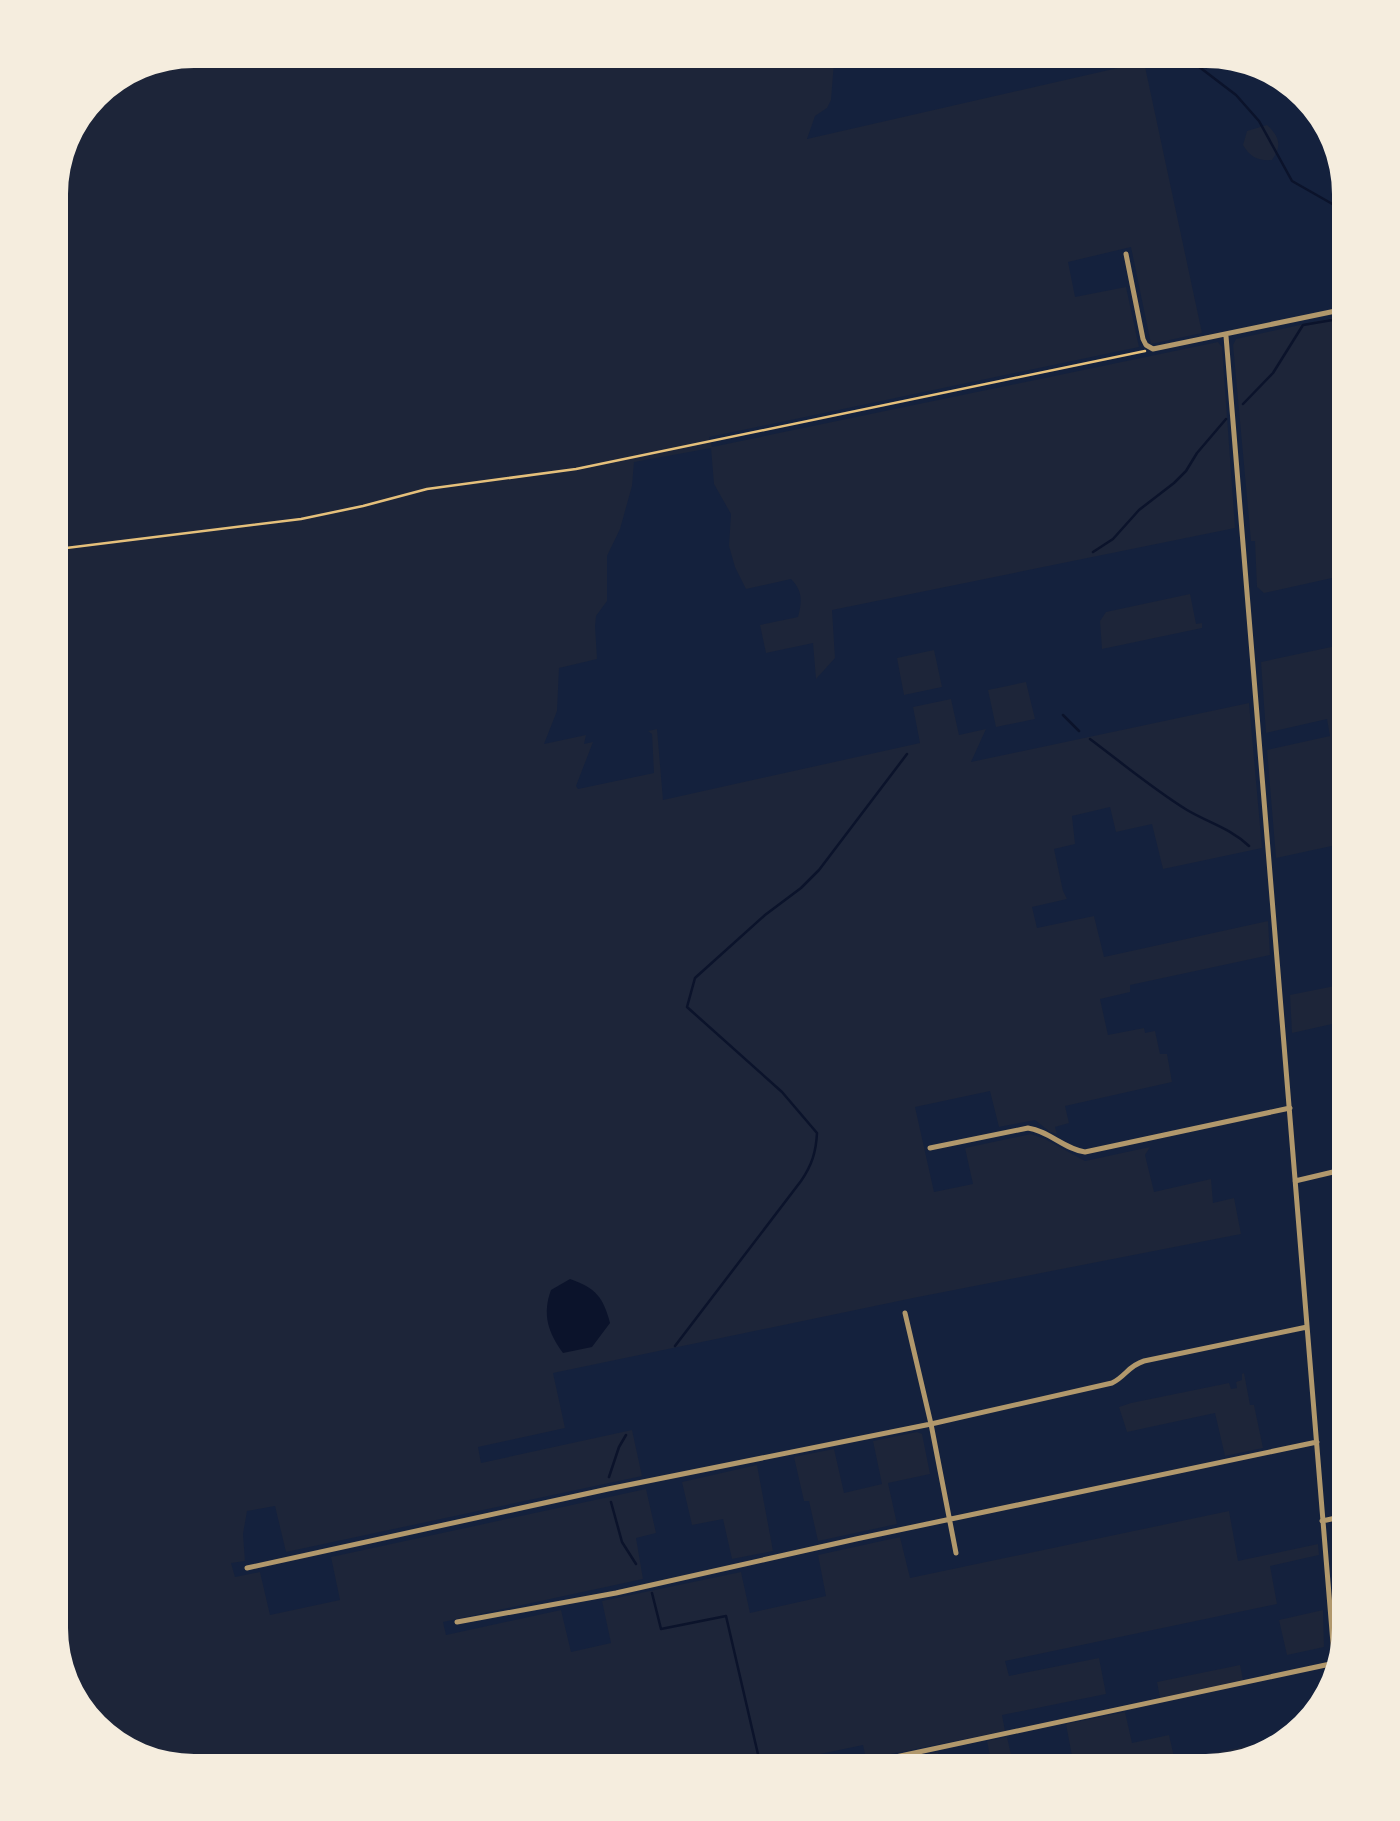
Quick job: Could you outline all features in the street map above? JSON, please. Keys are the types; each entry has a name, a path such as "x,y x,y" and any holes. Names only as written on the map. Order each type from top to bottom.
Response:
{"street":[{"path":"1126,254 1143,339 1149,348 1226,336 1332,312"},
{"path":"1226,336 1332,1631"},
{"path":"930,1148 1028,1128 1085,1152 1290,1108"},
{"path":"1295,1181 1332,1172"},
{"path":"905,1313 956,1553"},
{"path":"247,1568 1112,1383 1144,1361 1307,1327"},
{"path":"457,1622 616,1593 1317,1442"},
{"path":"1322,1521 1332,1519"},
{"path":"910,1754 1326,1666"}],"path":[{"path":"68,548 302,519 427,489 576,470 1149,348"}],"shaded area":[{"path":"194,67 834,68 831,100 815,116 807,139 1118,68 1145,68 1202,333 1151,344 1131,247 1068,262 1075,297 1126,287 1139,347 709,437 712,447 1218,342 1222,347 1235,528 832,610 835,658 816,679 813,643 766,653 760,625 798,617 800,592 791,579 746,589 729,546 731,514 714,484 711,448 634,462 620,529 607,556 607,601 596,616 595,626 597,659 559,668 557,711 544,744 586,735 584,744 593,742 578,789 654,773 652,734 648,731 657,729 663,800 920,743 913,707 951,699 959,735 986,729 971,762 1249,703 1262,848 1163,869 1152,824 1116,832 1110,807 1072,816 1075,844 1054,849 1067,899 1032,907 1037,928 1094,916 1104,957 1268,921 1270,955 1130,985 1130,992 1100,999 1108,1035 1144,1028 1145,1033 1155,1031 1160,1054 1167,1054 1172,1082 1065,1106 1069,1123 1055,1127 1057,1134 1035,1120 999,1127 990,1091 915,1107 934,1192 973,1184 965,1148 1031,1134 1085,1161 1150,1147 1145,1155 1154,1192 1211,1179 1213,1203 1234,1198 1241,1234 553,1373 565,1428 478,1447 481,1463 632,1430 642,1476 286,1552 275,1506 247,1511 243,1534 245,1561 231,1563 235,1577 260,1572 270,1615 340,1600 331,1557 646,1489 656,1533 636,1538 643,1579 443,1622 446,1635 561,1610 571,1652 611,1643 602,1601 741,1572 750,1613 826,1596 818,1555 900,1537 910,1578 1229,1511 1238,1561 1318,1544 1319,1555 1270,1566 1277,1604 1005,1661 1009,1676 1099,1658 1106,1694 1002,1715 1005,1731 891,1754 865,1754 863,1745 820,1754 194,1754 161,1749 131,1737 105,1716 81,1683 72,1660 67,1627 68,186 77,146 89,124 124,89 146,77"},
{"path":"1267,125 1278,142 1272,160 1255,157 1243,145 1247,131"},
{"path":"1332,318 1332,578 1264,593 1257,587 1233,345 1236,339"},
{"path":"1190,594 1196,624 1202,623 1202,628 1102,649 1100,621 1106,612"},
{"path":"1332,647 1332,846 1276,858 1267,750 1330,736 1327,719 1266,733 1261,662"},
{"path":"934,650 942,687 904,695 897,658"},
{"path":"1026,682 1035,719 996,727 988,690"},
{"path":"1332,987 1332,1024 1292,1033 1290,995"},
{"path":"570,1279 597,1295 610,1323 592,1347 563,1353 550,1331 547,1307 551,1290"},
{"path":"1244,1373 1263,1448 1225,1456 1215,1413 1127,1432 1119,1407 1229,1383 1231,1389 1237,1388 1236,1382 1242,1380"},
{"path":"922,1434 930,1474 888,1483 897,1524 818,1541 794,1457 834,1449 844,1493 882,1484 873,1441"},
{"path":"757,1465 773,1551 732,1559 723,1519 692,1525 682,1482"},
{"path":"1323,1610 1324,1647 1287,1655 1279,1620"},
{"path":"1240,1665 1243,1680 1160,1698 1157,1682"},
{"path":"1125,1712 1132,1743 1169,1735 1173,1754 1072,1754 1066,1724"},
{"path":"1007,1737 1011,1754 990,1754 987,1741"}],"waterway":[{"path":"1201,68 1236,95 1259,121 1292,181 1332,204"},
{"path":"1243,404 1273,373 1303,325 1332,320"},
{"path":"1093,552 1113,539 1139,510 1174,483 1226,419"},
{"path":"1063,715 1079,731"},
{"path":"1090,739 1174,802 1249,846"},
{"path":"675,1346 801,1181 813,1158 817,1133 782,1092 687,1007 695,978 819,870 907,754"},
{"path":"609,1477 626,1435"},
{"path":"611,1502 622,1542 636,1564"},
{"path":"652,1593 661,1629 726,1616 758,1754"}]}
